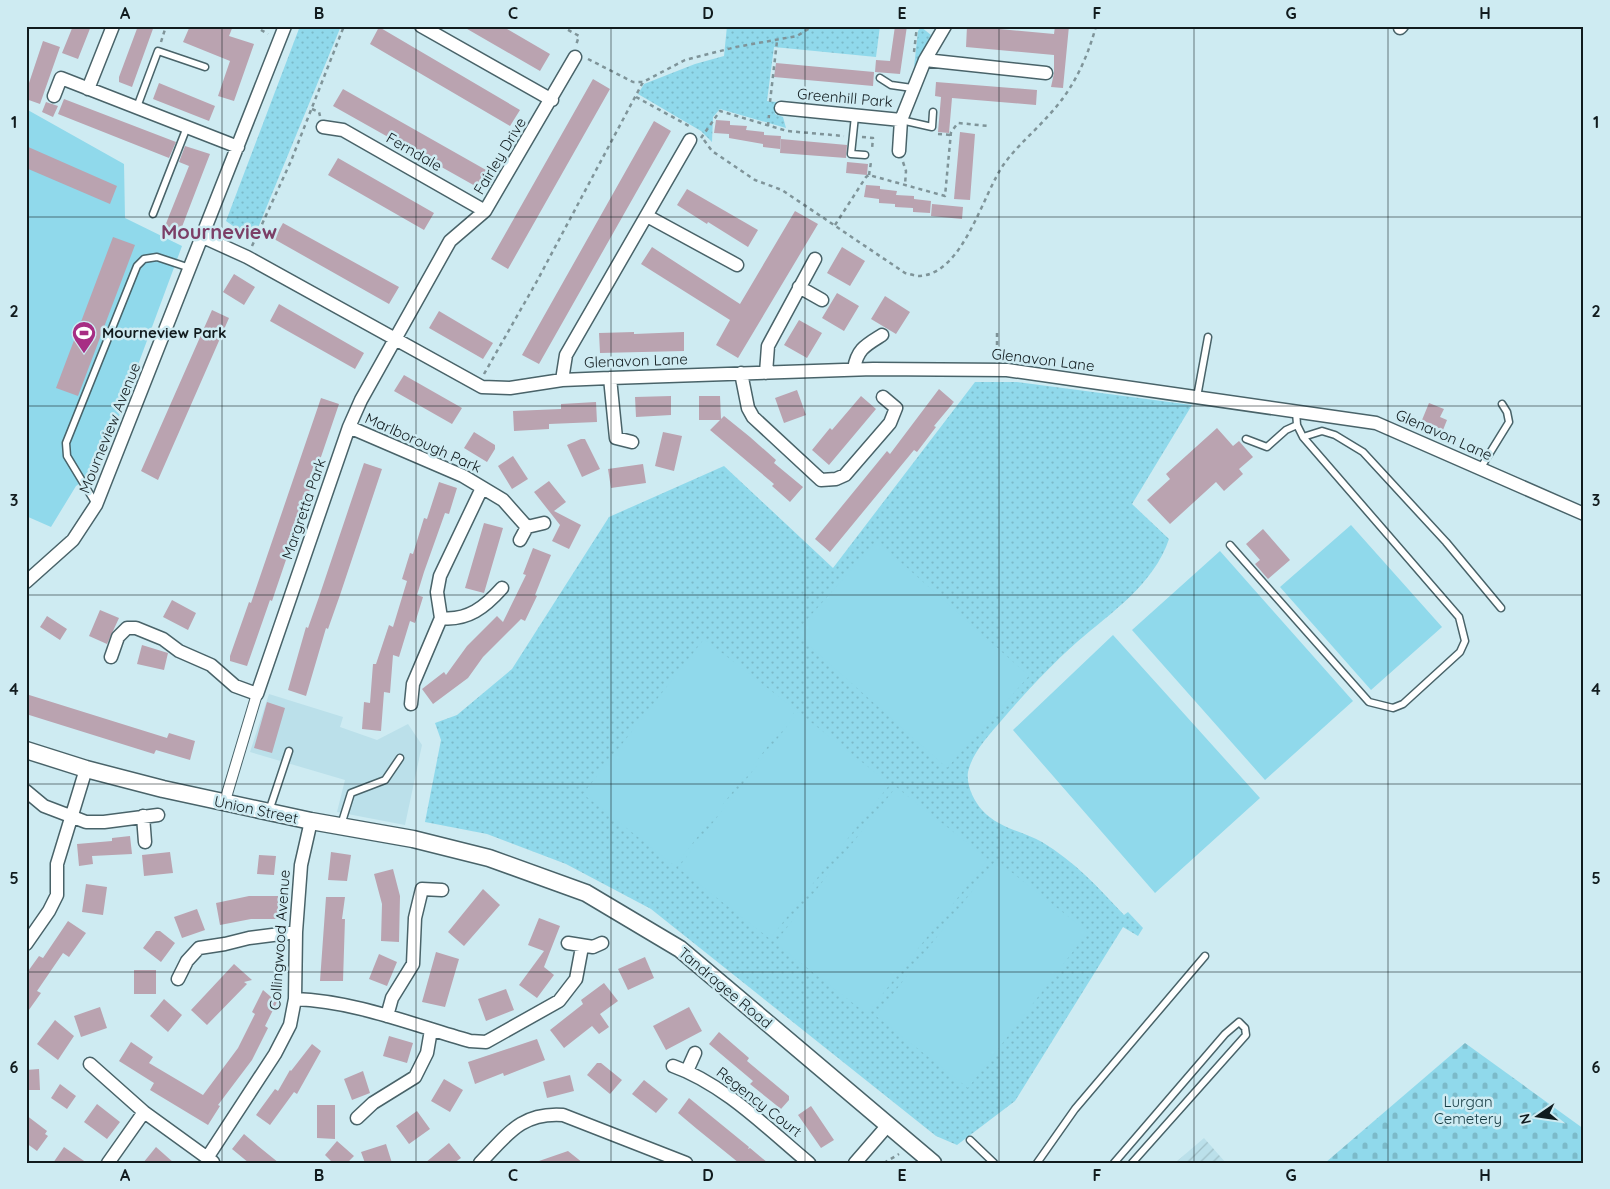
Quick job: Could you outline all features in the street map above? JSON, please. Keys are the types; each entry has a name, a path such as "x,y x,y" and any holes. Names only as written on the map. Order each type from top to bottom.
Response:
{"street":[{"path":"88,89 113,26"},
{"name":"Mourneview Avenue","path":"26,582 73,540 96,505 285,26"},
{"path":"421,26 552,100"},
{"name":"Greenhill Park","path":"781,108 901,120 912,88 944,26"},
{"name":"Fairley Drive","path":"394,339 450,241 485,212 552,100 575,57"},
{"path":"925,60 1046,73"},
{"path":"54,96 61,78 238,147"},
{"path":"899,151 901,120"},
{"name":"Ferndale","path":"324,127 344,130 485,212"},
{"path":"562,380 566,355 647,216 696,139"},
{"path":"647,216 736,265"},
{"path":"203,237 247,257 477,386"},
{"path":"766,373 768,346 815,259"},
{"path":"800,287 822,300"},
{"path":"854,369 856,356 868,344 882,335"},
{"name":"Margretta Park","path":"224,804 257,694 350,427 361,400 394,339"},
{"name":"Glenavon Lane","path":"477,386 510,388 562,380 854,369 996,370 1376,423 1584,514"},
{"path":"741,373 748,408 753,417 821,480 836,479 845,475 890,423 896,408 883,397"},
{"path":"610,378 616,438 632,442"},
{"name":"Marlborough Park","path":"350,427 463,476 503,500 527,527"},
{"name":"Marlborough Park","path":"441,618 437,592 440,576 482,488"},
{"path":"520,540 527,527 544,523"},
{"path":"411,704 413,684 441,618 456,619 481,609 502,588"},
{"path":"111,657 118,637 127,628 136,628 163,639 179,650 211,666 235,686 257,694"},
{"name":"Union Street","path":"26,750 86,769 224,804 413,839 489,858"},
{"path":"28,937 49,911 57,895 56,864 86,769"},
{"path":"26,790 44,806 72,818 104,822 158,815"},
{"path":"143,816 145,842"},
{"name":"Collingwood Avenue","path":"210,1160 275,1054 290,1024 295,999 296,932 301,865 311,821"},
{"name":"Tandragee Road","path":"489,858 586,893 680,949 933,1163"},
{"path":"387,1016 392,998 413,964 415,918 422,889 442,890"},
{"path":"178,979 187,961 199,948 249,938 296,932"},
{"path":"568,943 582,947 593,947 602,944"},
{"path":"295,999 312,1000 387,1016 470,1041 486,1042 559,1001 576,979 582,947"},
{"path":"357,1118 373,1103 415,1077 427,1053 431,1030"},
{"path":"687,1071 695,1053"},
{"path":"90,1064 144,1112 210,1160"},
{"name":"Regency Court","path":"673,1066 687,1071 717,1088 809,1163"},
{"path":"108,1163 144,1112"},
{"path":"480,1163 524,1120 548,1114 563,1115 686,1163"},
{"path":"855,1163 888,1125"}],"lane":[{"path":"137,107 158,51 205,67"},
{"path":"880,78 891,85 912,88"},
{"path":"901,120 932,127 933,112"},
{"path":"855,116 851,154 865,155"},
{"path":"153,214 187,127"},
{"path":"96,505 67,456 66,443 137,266 144,259 157,257 190,268"},
{"path":"1197,397 1208,337"},
{"path":"1480,468 1509,422 1508,412 1502,404"},
{"path":"1230,545 1369,702 1393,708 1403,704 1460,652 1465,641 1459,617 1303,437 1297,425 1296,411"},
{"path":"1246,439 1267,447 1286,430 1297,425"},
{"path":"1303,437 1322,432 1335,435 1363,452 1446,542 1501,608"},
{"path":"269,812 289,751"},
{"path":"341,826 351,793 385,780 400,758"},
{"path":"1037,1163 1075,1109 1206,956"},
{"path":"1114,1163 1218,1041 1239,1022 1245,1028 1246,1035 1132,1163"},
{"path":"970,1140 994,1163"}],"path":[{"path":"26,33 31,26"},
{"path":"158,51 166,26"},
{"path":"247,257 291,161 344,26"},
{"path":"561,26 579,36 574,48 575,57 584,57 633,82 642,82 685,60 736,47 797,36 813,26"},
{"path":"636,96 695,130 696,139 755,180 782,190 905,274 920,276 933,272 943,265 965,239 1003,165 1067,93 1084,63 1096,26"},
{"path":"768,126 776,41"},
{"path":"477,386 537,281 642,82"},
{"path":"696,139 720,111 787,131 853,136"},
{"path":"835,225 869,175 945,196 951,132 958,123 988,126"},
{"path":"899,151 906,171 905,185"},
{"path":"996,370 997,333"}],"shaded area":[{"path":"269,694 343,717 340,727 377,740 408,724 422,745 405,825 337,812 345,780 250,752"},
{"path":"1204,1138 1226,1163 1175,1163"}],"green space":[{"path":"300,26 341,26 253,240 226,221"},
{"path":"727,26 880,26 876,57 774,47 767,101 776,102 775,114 783,117 786,128 720,109 713,117 712,142 701,131 638,94 644,84 695,64 724,56"},
{"path":"921,27 931,35 914,67 918,31"},
{"name":"Mourneview Park","path":"26,109 124,164 125,218 182,246 108,446 88,478 76,486 51,527 26,516"},
{"path":"975,382 1017,382 1192,405 1132,504 1169,539 1153,570 1118,608 1067,651 1028,690 982,745 973,758 968,772 969,787 979,806 988,816 1054,849 1086,875 1124,915 1128,912 1143,928 1138,936 1123,927 1015,1101 957,1145 936,1136 651,909 566,864 487,834 425,822 441,740 435,723 457,715 512,669 609,517 724,466 833,568"},
{"path":"1351,525 1442,627 1371,690 1280,587"},
{"path":"877,541 1029,676 947,768 795,633"},
{"path":"1220,551 1353,701 1265,780 1132,630"},
{"path":"1113,635 1260,798 1155,893 1013,730"},
{"path":"704,639 796,710 675,866 583,794"},
{"path":"798,712 890,784 770,939 678,868"},
{"path":"896,787 988,859 867,1014 775,943"},
{"path":"996,860 1088,932 968,1088 876,1016"},
{"name":"Lurgan Cemetery","path":"1465,1043 1584,1129 1584,1163 1325,1163"}],"building":[{"path":"73,26 91,26 78,59 62,53"},
{"path":"138,26 154,26 132,87 119,82 119,77"},
{"path":"190,26 233,26 229,36 254,44 234,101 218,96 230,61 183,42"},
{"path":"462,26 502,26 550,54 540,71"},
{"path":"895,26 907,26 900,74 875,72 876,60 890,61"},
{"path":"967,26 1054,34 1055,26 1069,26 1063,88 1051,87 1054,73 1054,55 966,47"},
{"path":"379,27 520,110 510,126 370,44"},
{"path":"43,41 60,47 40,104 26,99 26,92"},
{"path":"776,63 874,72 873,86 774,77"},
{"path":"593,79 610,89 508,269 491,259"},
{"path":"936,82 1037,90 1036,105 952,98 949,133 938,132 941,97 935,96"},
{"path":"159,83 215,106 209,121 153,99"},
{"path":"343,89 486,170 477,187 333,106"},
{"path":"64,99 176,142 169,158 58,114"},
{"path":"46,102 58,106 53,117 42,112"},
{"path":"716,120 730,121 730,125 747,126 746,130 764,132 764,135 781,136 780,149 763,147 763,144 729,138 729,134 714,133"},
{"path":"654,121 671,131 539,364 522,355"},
{"path":"960,132 975,134 970,200 954,199"},
{"path":"781,139 847,145 846,158 780,153"},
{"path":"26,146 117,186 110,204 26,168"},
{"path":"185,146 210,154 180,232 165,226 189,166 179,162"},
{"path":"338,158 434,213 424,230 328,175"},
{"path":"847,162 868,164 867,175 846,173"},
{"path":"866,185 880,186 880,189 897,191 896,195 914,196 914,199 931,201 930,213 913,212 913,208 895,207 895,204 879,203 879,199 864,197"},
{"path":"687,189 758,230 748,247 677,205"},
{"path":"932,204 963,207 962,219 931,216"},
{"path":"795,211 818,224 738,358 716,345 730,320 641,264 652,247 740,304"},
{"path":"283,223 399,287 389,304 274,239"},
{"path":"113,237 135,245 78,396 56,388"},
{"path":"842,247 865,261 850,286 827,273"},
{"path":"234,274 255,287 244,305 223,292"},
{"path":"837,293 859,306 844,331 822,318"},
{"path":"885,296 910,312 896,334 871,319"},
{"path":"279,304 364,353 355,369 270,321"},
{"path":"212,310 229,318 158,480 141,471"},
{"path":"439,311 493,343 483,359 429,328"},
{"path":"799,320 822,333 807,358 784,345"},
{"path":"634,332 634,334 684,332 684,351 600,353 599,333"},
{"path":"404,375 462,408 452,424 394,391"},
{"path":"939,389 954,402 934,426 936,427 917,452 914,450 830,552 815,539 887,451 890,454"},
{"path":"797,390 806,415 784,423 775,398"},
{"path":"671,396 671,415 636,417 635,397"},
{"path":"699,396 720,396 721,419 724,416 750,437 776,460 774,463 803,487 790,502 772,486 774,484 710,430 720,420 699,420"},
{"path":"861,396 876,409 829,465 812,450"},
{"path":"321,398 339,404 272,601 270,600 247,666 230,661 230,656 249,602 251,603"},
{"path":"596,402 597,422 549,424 549,429 514,431 513,411 561,409 561,404"},
{"path":"1429,403 1444,409 1440,417 1447,420 1443,430 1422,420"},
{"path":"1217,428 1233,446 1239,441 1253,457 1239,469 1243,474 1224,491 1216,482 1170,524 1147,500 1170,479 1166,474"},
{"path":"474,432 495,445 495,449 487,462 464,448"},
{"path":"663,432 682,436 674,471 655,466"},
{"path":"585,439 600,469 582,477 567,445"},
{"path":"513,456 528,479 512,489 498,466"},
{"path":"364,463 382,469 340,595 328,629 326,628 306,696 288,690 306,627 308,628 319,597"},
{"path":"643,464 646,483 611,488 608,469"},
{"path":"549,481 566,502 554,511 581,525 569,549 552,541 560,525 534,492"},
{"path":"439,482 457,488 449,514 445,513 424,572 417,595 423,597 415,623 410,621 399,657 393,655 390,693 384,692 381,731 362,729 364,702 370,703 373,664 376,664 389,625 393,627 407,581 402,579 410,553 413,554 424,518 427,519"},
{"path":"484,523 503,528 484,593 465,588"},
{"path":"1263,529 1290,560 1268,579 1255,564 1260,560 1246,544"},
{"path":"533,548 551,555 535,595 537,596 525,621 521,619 483,657 468,678 433,704 422,689 444,672 446,675 467,646 497,616 503,622 526,575 523,574"},
{"path":"172,600 196,613 188,630 163,617"},
{"path":"100,610 119,618 107,644 89,636"},
{"path":"47,616 67,629 60,640 40,627"},
{"path":"142,645 168,653 164,670 137,664"},
{"path":"26,694 167,738 169,733 195,741 190,760 156,750 154,754 26,714"},
{"path":"267,702 285,708 272,753 254,748"},
{"path":"130,836 132,854 92,856 93,864 79,866 77,844 112,841 112,838"},
{"path":"170,852 173,873 144,876 142,855"},
{"path":"331,852 351,855 347,881 328,880"},
{"path":"259,855 276,856 274,875 257,874"},
{"path":"393,869 400,896 399,942 381,941 382,904 374,874"},
{"path":"86,884 107,887 103,915 82,912"},
{"path":"483,889 500,905 464,946 448,932"},
{"path":"249,896 278,896 278,919 251,919 220,925 216,903"},
{"path":"326,897 345,897 342,919 345,919 343,981 320,981"},
{"path":"197,909 205,930 182,938 174,917"},
{"path":"539,918 560,926 544,967 554,975 537,998 519,985 544,951 528,945"},
{"path":"68,921 86,933 69,957 63,953 37,991 41,993 26,1014 26,974 39,956 43,958"},
{"path":"156,931 160,931 175,943 161,962 143,948"},
{"path":"436,952 459,959 445,1007 422,1002"},
{"path":"379,954 397,962 387,986 369,979"},
{"path":"645,957 654,978 628,990 618,969"},
{"path":"234,964 252,980 244,982 247,984 207,1025 191,1010"},
{"path":"134,970 156,970 156,994 134,994"},
{"path":"604,983 618,1001 600,1014 609,1027 599,1034 592,1026 564,1048 550,1030 583,1004 581,1000"},
{"path":"506,989 514,1010 486,1021 478,999"},
{"path":"263,990 277,1002 265,1026 268,1028 252,1060 218,1105 220,1106 208,1125 150,1090 154,1083 119,1061 131,1042 153,1057 149,1063 203,1095 238,1048 255,1014 252,1012"},
{"path":"164,999 182,1015 168,1032 150,1016"},
{"path":"100,1007 107,1028 81,1037 74,1016"},
{"path":"689,1007 702,1031 666,1050 653,1026"},
{"path":"55,1020 74,1036 58,1060 37,1044"},
{"path":"719,1032 749,1058 747,1061 789,1096 789,1100 781,1109 750,1084 753,1081 709,1044"},
{"path":"389,1036 413,1043 407,1063 383,1056"},
{"path":"537,1039 545,1060 504,1076 503,1073 475,1084 468,1062"},
{"path":"312,1044 321,1051 297,1094 294,1092 270,1125 256,1115 275,1089 278,1091 290,1070"},
{"path":"597,1063 601,1063 622,1080 610,1094 587,1075"},
{"path":"39,1069 40,1090 26,1090 26,1070"},
{"path":"363,1071 370,1093 352,1100 344,1079"},
{"path":"570,1075 574,1091 547,1098 543,1082"},
{"path":"444,1079 463,1090 450,1112 431,1101"},
{"path":"644,1080 668,1099 656,1113 632,1094"},
{"path":"60,1084 76,1096 67,1109 51,1098"},
{"path":"689,1098 749,1147 748,1149 750,1148 768,1163 739,1163 697,1129 678,1113"},
{"path":"97,1104 120,1122 107,1139 84,1122"},
{"path":"317,1105 335,1105 335,1139 317,1138"},
{"path":"811,1106 834,1140 821,1148 798,1115"},
{"path":"417,1111 430,1129 409,1144 396,1126"},
{"path":"26,1115 47,1131 45,1134 48,1136 37,1151 26,1143"},
{"path":"244,1134 279,1163 249,1163 232,1149"},
{"path":"337,1141 354,1156 347,1163 333,1163 325,1155"},
{"path":"449,1143 461,1158 454,1163 425,1163"},
{"path":"386,1144 392,1163 365,1163 361,1152"},
{"path":"64,1147 87,1163 53,1163"},
{"path":"156,1147 174,1163 143,1163"},
{"path":"568,1151 583,1163 540,1163 539,1161"}],"place":[{"name":"Mourneview Park","path":"84,354"}],"district":[{"name":"Mourneview","path":"219,232"}]}
